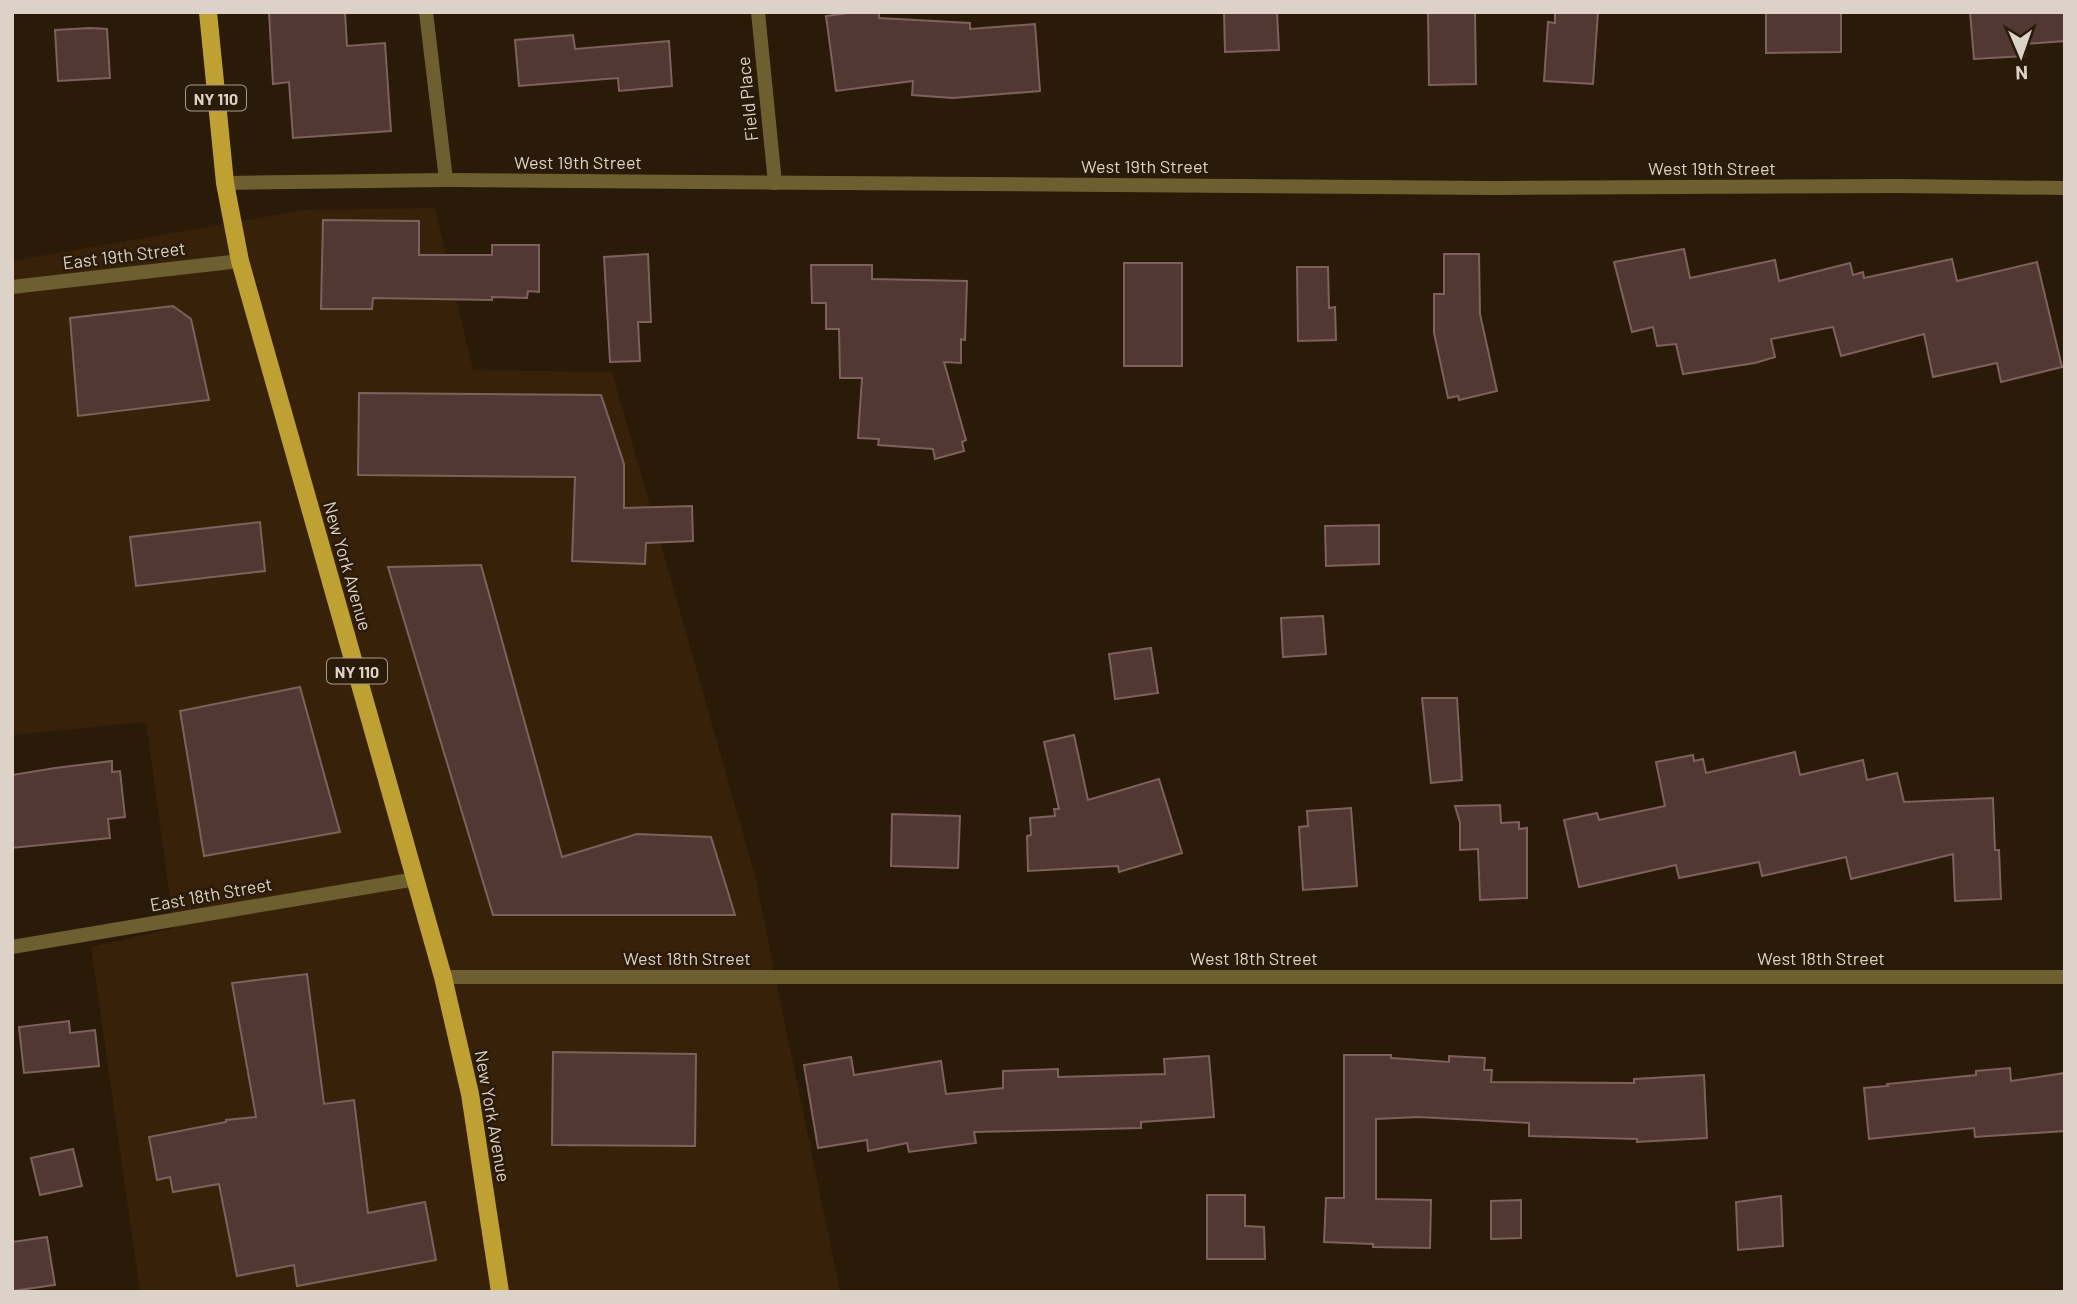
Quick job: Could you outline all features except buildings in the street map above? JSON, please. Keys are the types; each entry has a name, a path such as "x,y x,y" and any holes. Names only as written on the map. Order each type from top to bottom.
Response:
{"main road":[{"name":"New York Avenue","path":"208,12 225,183 240,261 443,977 470,1094 500,1292"}],"street":[{"path":"426,12 446,180"},
{"name":"Field Place","path":"758,12 775,183"},
{"name":"West 19th Street","path":"225,183 446,180 1497,188 2065,188"},
{"name":"East 19th Street","path":"12,288 240,261"},
{"name":"East 18th Street","path":"12,947 416,879"},
{"name":"West 18th Street","path":"443,977 2065,977"}],"shaded area":[{"path":"435,208 473,370 612,372 754,872 840,1292 140,1292 91,947 174,928 146,722 12,735 12,261 304,210"}]}
